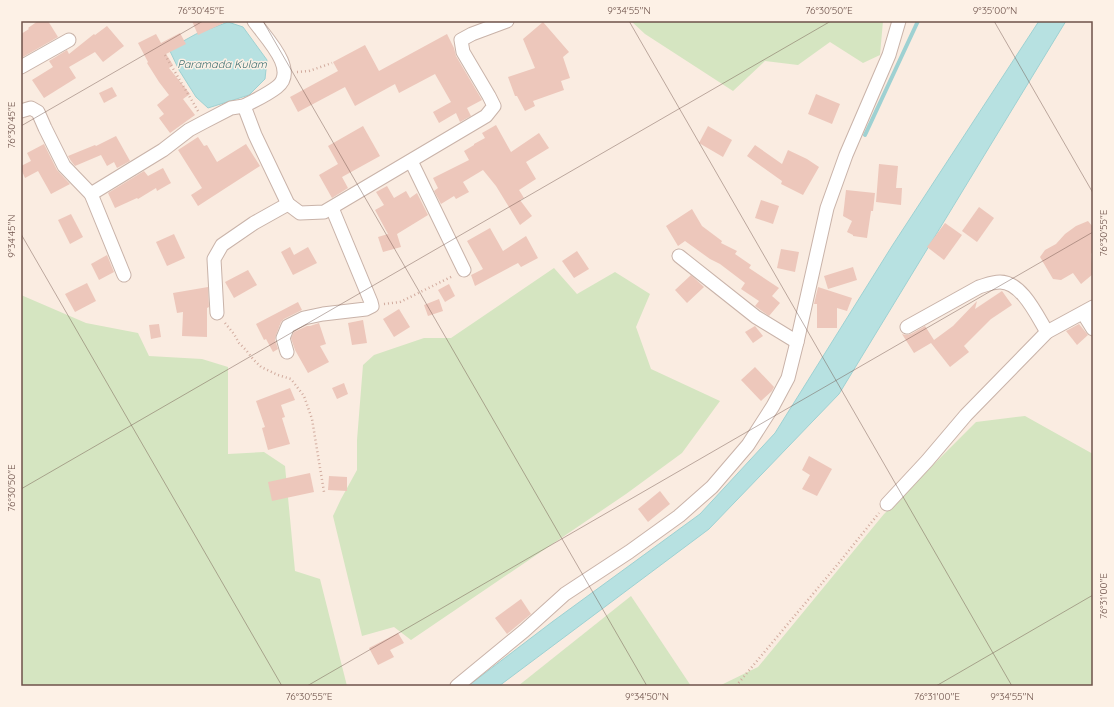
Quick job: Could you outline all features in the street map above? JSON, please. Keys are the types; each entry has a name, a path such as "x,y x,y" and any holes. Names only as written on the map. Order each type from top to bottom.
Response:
{"street":[{"path":"91,194 163,150 189,130 231,108 244,106 278,87 285,74 281,59 254,21"},
{"path":"244,106 255,135 288,204 300,213 324,212 486,116 494,106 463,52 462,40 472,34 507,21"},
{"path":"457,686 524,632 565,594 648,539 679,516 712,487 748,445 773,406 788,378 827,208 846,155 889,55 899,21"},
{"path":"21,67 69,40"},
{"path":"21,111 31,108 38,112 64,166 91,194 124,275"},
{"path":"411,161 464,270"},
{"path":"217,313 214,259 222,245 288,204"},
{"path":"287,352 283,338 288,326 304,318 323,314 366,309 372,306 332,208"},
{"path":"679,256 756,317 797,342"},
{"path":"907,327 979,287 991,282 1002,282 1012,285 1019,291 1027,300 1047,332"},
{"path":"887,504 927,461 966,415 1047,332 1088,310 1093,329"}],"path":[{"path":"165,55 204,122"},
{"path":"285,74 309,71 332,64"},
{"path":"372,306 400,302 464,270"},
{"path":"217,313 234,334 239,343 262,367 278,375 291,379 304,396 312,419 324,492"},
{"path":"736,686 887,504"}],"green space":[{"path":"631,21 883,21 880,55 863,63 830,42 798,65 765,61 733,91 645,34"},
{"path":"554,268 577,294 615,272 650,294 636,327 651,369 720,401 682,453 626,494 411,640 394,627 362,636 333,516 357,470 357,440 363,365 374,355 424,338 451,338"},
{"path":"21,295 86,323 138,333 149,356 202,359 228,367 228,454 264,452 285,466 295,571 320,579 347,686 21,686"},
{"path":"1025,416 1093,454 1093,686 719,686 758,667 884,514 976,422"},
{"path":"631,596 691,686 518,686"}],"water":[{"path":"1039,21 1066,21 839,394 709,529 499,686 468,686 552,622 700,514 775,433 892,246"},
{"name":"Paramada Kulam","path":"228,22 243,27 267,60 265,79 249,95 208,108 196,97 179,70 169,49 196,34"}],"building":[{"path":"38,21 48,21 58,37 21,58 21,34"},
{"path":"192,21 228,21 198,35"},
{"path":"543,22 569,52 563,57 570,78 561,81 564,90 533,101 535,106 525,111 517,96 515,96 508,77 535,68 523,39"},
{"path":"107,26 124,46 103,62 95,52 69,67 76,78 44,98 32,80 53,67 49,61 67,50 69,54 94,34 95,35"},
{"path":"180,33 186,44 166,54 173,65 169,68 190,94 183,99 195,115 170,133 159,118 164,114 157,105 169,95 147,63 148,62 138,43 156,34 161,43"},
{"path":"447,34 456,56 482,100 467,108 471,116 460,122 456,113 439,123 433,112 451,102 435,74 399,93 395,84 355,106 345,87 298,112 290,97 338,71 333,62 365,45 379,71"},
{"path":"112,87 117,96 104,103 99,93"},
{"path":"816,94 840,104 832,124 808,114"},
{"path":"496,125 511,152 539,133 549,148 526,162 536,179 519,190 524,198 520,200 532,216 520,225 496,186 483,170 463,182 469,192 456,199 454,196 441,204 434,191 438,188 433,178 469,160 464,151 485,138 482,133"},
{"path":"363,126 380,156 342,177 348,188 332,198 319,175 338,164 328,146"},
{"path":"708,126 732,140 723,157 699,143"},
{"path":"116,136 130,161 117,168 114,162 107,166 101,155 75,166 68,156 95,145 96,146"},
{"path":"198,137 204,146 207,145 217,162 246,144 260,166 198,206 191,195 202,188 178,150"},
{"path":"44,144 57,170 70,184 51,194 38,171 25,178 21,169 21,166 31,161 27,153"},
{"path":"755,145 782,164 788,150 807,159 819,167 803,195 781,184 782,181 747,156"},
{"path":"879,164 898,166 896,188 902,188 901,205 876,202"},
{"path":"163,168 171,183 157,191 156,188 138,199 137,198 115,208 108,193 144,171 148,176"},
{"path":"387,186 394,198 406,191 410,198 417,193 428,215 397,234 401,247 383,252 378,237 388,234 375,210 384,205 376,192"},
{"path":"846,190 875,193 867,238 853,236 847,232 852,221 843,216"},
{"path":"761,200 779,206 773,224 755,218"},
{"path":"979,207 994,218 977,242 962,231"},
{"path":"692,209 702,226 722,241 721,243 737,251 735,254 751,265 749,268 779,288 772,296 780,303 769,316 755,306 759,301 741,289 745,283 720,264 710,259 685,241 678,246 666,226"},
{"path":"71,214 83,237 70,244 58,220"},
{"path":"1088,221 1093,227 1093,251 1091,254 1093,274 1081,284 1073,273 1061,280 1053,279 1040,257 1045,250 1056,244 1065,234 1076,226"},
{"path":"945,223 962,235 944,260 927,247"},
{"path":"490,228 503,251 526,236 538,258 521,267 518,263 475,286 471,275 483,269 467,241"},
{"path":"174,234 185,258 167,266 156,242"},
{"path":"290,247 294,255 308,247 317,263 293,275 281,252"},
{"path":"781,249 799,252 795,272 777,268"},
{"path":"577,251 589,269 574,278 562,261"},
{"path":"107,255 114,272 99,280 91,264"},
{"path":"853,267 857,280 828,289 824,276"},
{"path":"248,270 257,285 234,298 225,282"},
{"path":"691,275 704,287 687,303 675,290"},
{"path":"87,283 96,301 75,312 65,294"},
{"path":"449,284 455,296 445,302 438,290"},
{"path":"208,287 209,307 207,308 207,337 182,336 183,312 177,313 173,293"},
{"path":"818,287 852,298 847,311 837,308 837,328 817,328 817,304 814,304"},
{"path":"1002,291 1012,305 991,319 964,346 969,352 950,367 931,343 914,353 902,334 911,334 925,326 934,340 953,326 977,301 975,309"},
{"path":"439,299 443,311 428,316 424,305"},
{"path":"298,302 302,310 281,322 275,340 278,349 273,352 266,339 264,340 256,324"},
{"path":"399,309 410,327 394,337 383,319"},
{"path":"363,320 367,343 352,345 348,323"},
{"path":"319,323 326,344 320,346 329,362 308,373 295,350 291,338 294,332 307,326"},
{"path":"159,324 161,337 151,339 149,325"},
{"path":"1079,324 1088,335 1077,345 1066,331"},
{"path":"755,326 763,336 753,343 745,332"},
{"path":"755,367 774,387 772,391 761,401 741,380"},
{"path":"344,383 348,394 337,399 332,388"},
{"path":"290,388 295,400 281,405 285,417 282,418 290,444 268,450 262,428 265,427 256,401"},
{"path":"809,456 832,469 817,496 802,489 810,475 802,470"},
{"path":"310,473 314,492 272,501 268,482"},
{"path":"329,476 347,477 347,491 328,490"},
{"path":"660,491 670,504 648,522 638,509"},
{"path":"521,599 531,614 507,634 495,618"},
{"path":"398,633 404,643 390,650 394,657 378,665 369,648"}],"waterway":[{"path":"865,135 918,21"}]}
